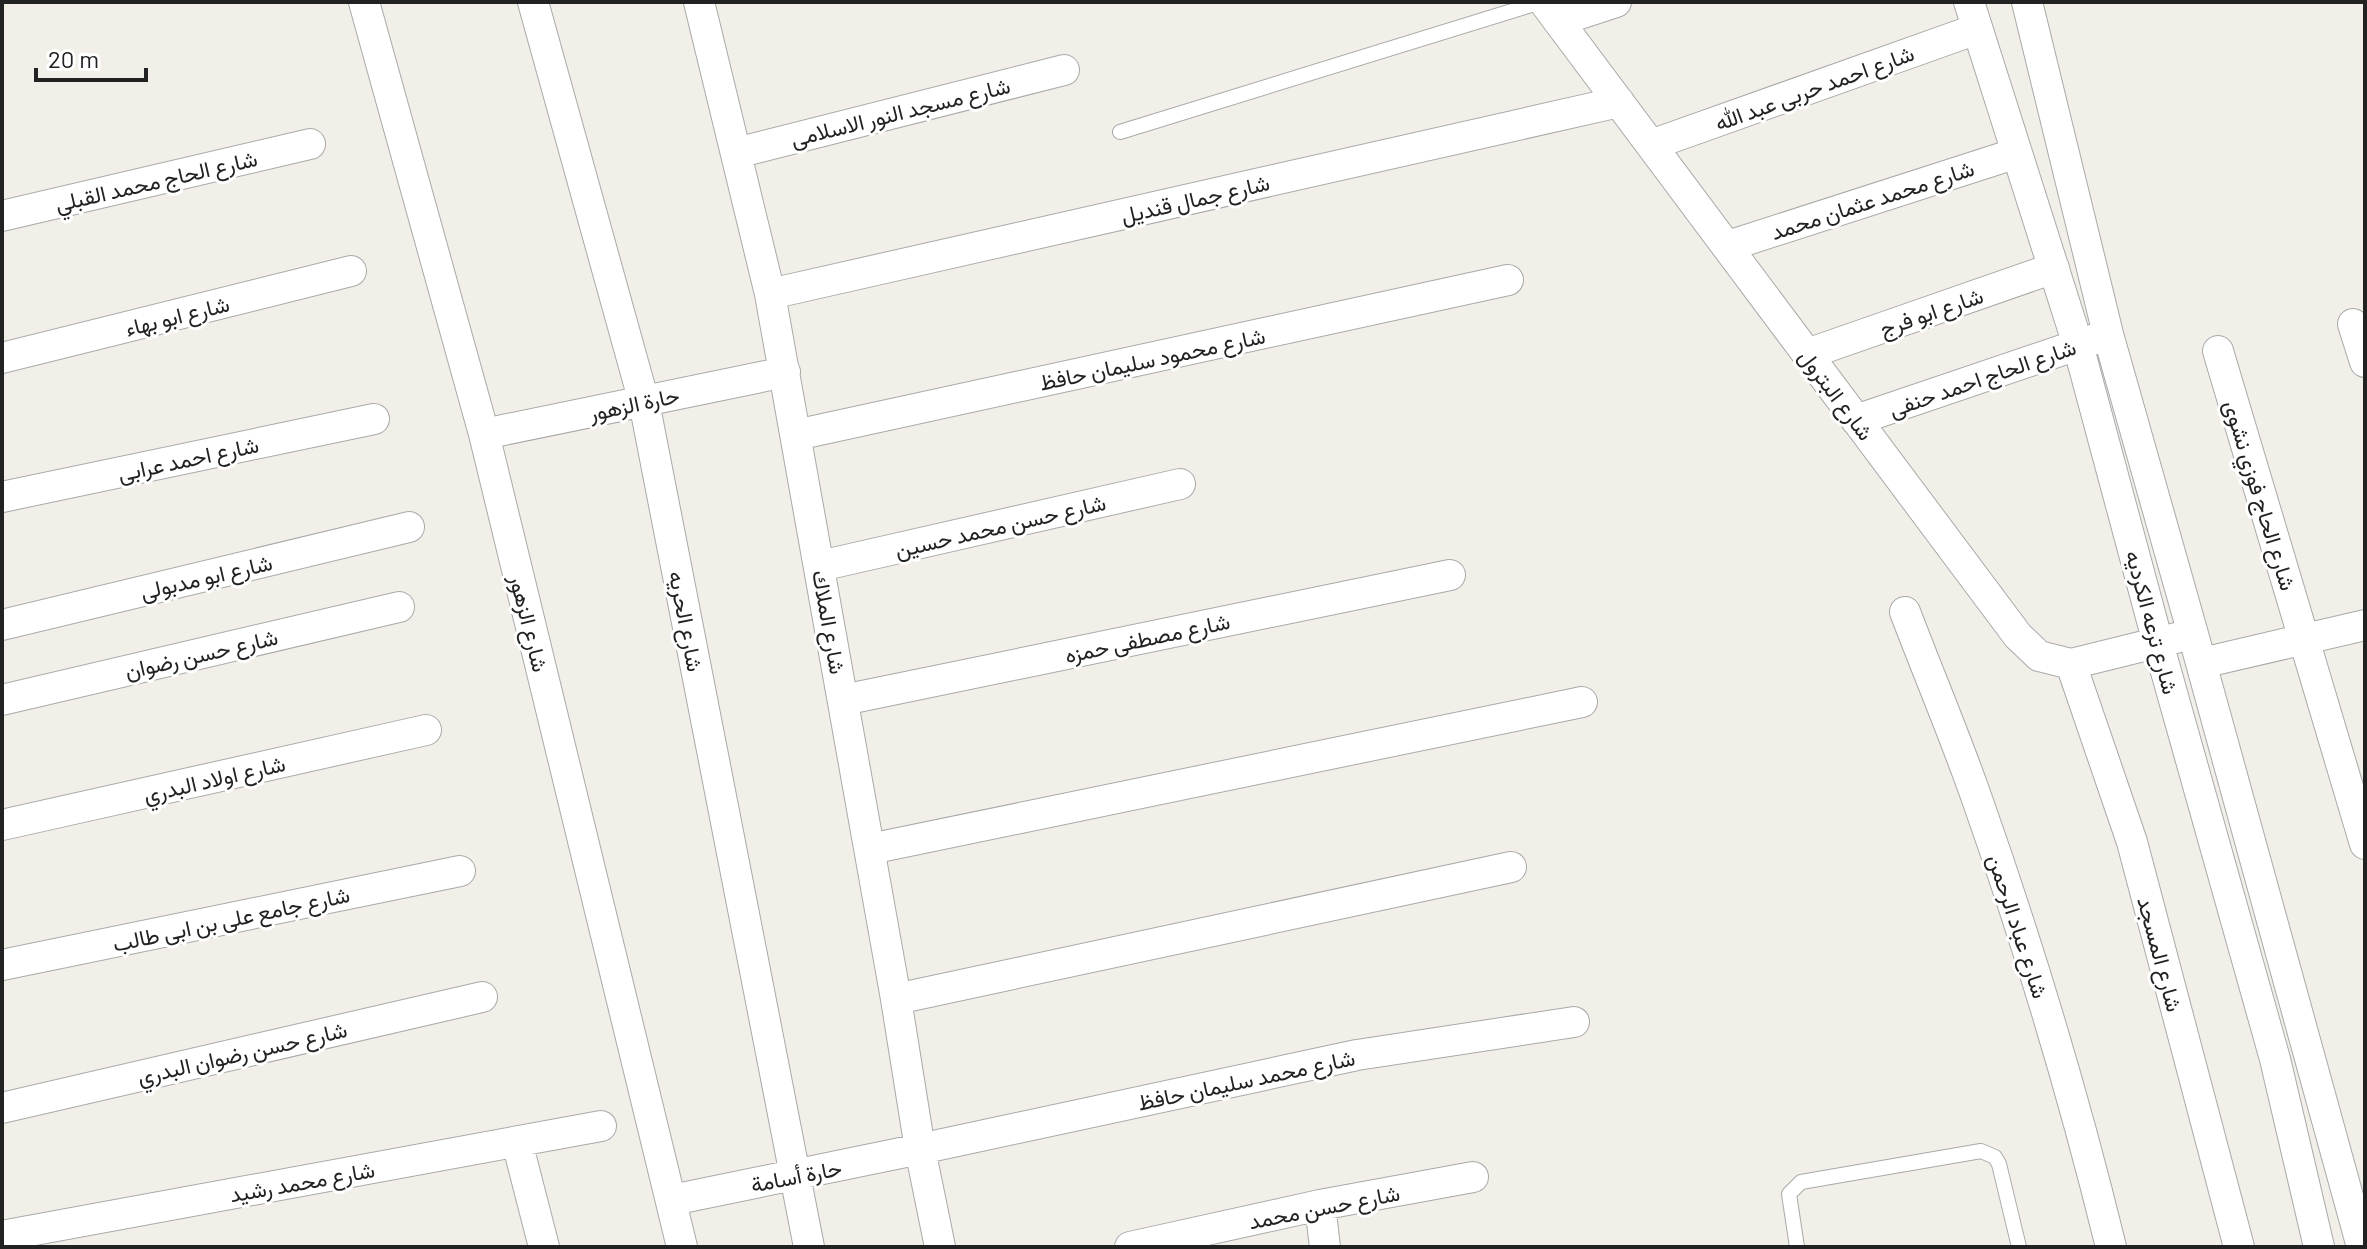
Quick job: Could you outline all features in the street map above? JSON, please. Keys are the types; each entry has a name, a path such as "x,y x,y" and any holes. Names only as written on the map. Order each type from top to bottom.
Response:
{"street":[{"name":"شارع الزهور","path":"364,2 484,434 682,1247"},
{"name":"شارع الحريه","path":"533,2 644,402 809,1247"},
{"path":"1548,8 1616,2"},
{"name":"شارع ترعه الكرديه","path":"2027,2 2108,334 2362,1247"},
{"name":"شارع الملاك","path":"708,4 736,153 785,372 920,1149 940,1247"},
{"name":"شارع البترول","path":"1548,8 2018,636 2039,656 2071,664"},
{"name":"شارع ترعه الكرديه","path":"1973,15 2078,345 2275,1059 2319,1247"},
{"name":"شارع احمد حربى عبد الله","path":"1651,145 1973,15"},
{"name":"شارع مسجد النور الاسلامى","path":"736,153 1064,70"},
{"name":"شارع جمال قنديل","path":"770,294 1619,102"},
{"name":"شارع الحاج محمد القبلي","path":"2,216 310,144"},
{"name":"شارع محمد عثمان محمد","path":"1728,246 2017,153"},
{"name":"شارع ابو فرج","path":"1807,354 2054,268"},
{"name":"شارع ابو بهاء","path":"2,358 351,271"},
{"name":"شارع محمود سليمان حافظ","path":"796,435 1508,280"},
{"path":"2353,324 2365,362"},
{"name":"شارع الحاج احمد حنفى","path":"1856,420 2108,334"},
{"name":"شارع الحاج فوزي نشوى","path":"2218,351 2365,844"},
{"name":"حارة الزهور","path":"484,434 785,372"},
{"name":"شارع احمد عرابى","path":"2,497 374,419"},
{"name":"شارع حسن محمد حسين","path":"820,566 1180,484"},
{"name":"شارع ابو مدبولى","path":"2,625 409,527"},
{"name":"شارع مصطفى حمزه","path":"843,700 1450,575"},
{"name":"شارع حسن رضوان","path":"2,700 399,607"},
{"name":"شارع عباد الرحمن","path":"1905,612 1976,797 2039,985 2094,1176 2111,1247"},
{"path":"2202,663 2365,625"},
{"path":"2071,664 2193,634"},
{"name":"شارع المسجد","path":"2071,664 2132,842 2239,1247"},
{"path":"870,849 1582,702"},
{"name":"شارع اولاد البدري","path":"2,825 426,730"},
{"path":"896,999 1511,867"},
{"name":"شارع جامع على بن ابى طالب","path":"2,965 460,871"},
{"name":"شارع حسن رضوان البدري","path":"2,1108 482,997"},
{"name":"شارع محمد سليمان حافظ","path":"920,1149 1357,1055 1574,1022"},
{"name":"شارع محمد رشيد","path":"2,1236 601,1126"},
{"path":"517,1142 544,1247"},
{"name":"حارة أسامة","path":"672,1200 920,1149"},
{"name":"شارع حسن محمد","path":"1146,1245 1320,1205 1473,1177"},
{"path":"1320,1205 1325,1247"}],"lane":[{"path":"1120,132 1548,8"},
{"path":"1797,1247 1788,1202 1793,1187 1801,1182 1981,1151 1995,1157 1999,1164 2019,1247"}]}
